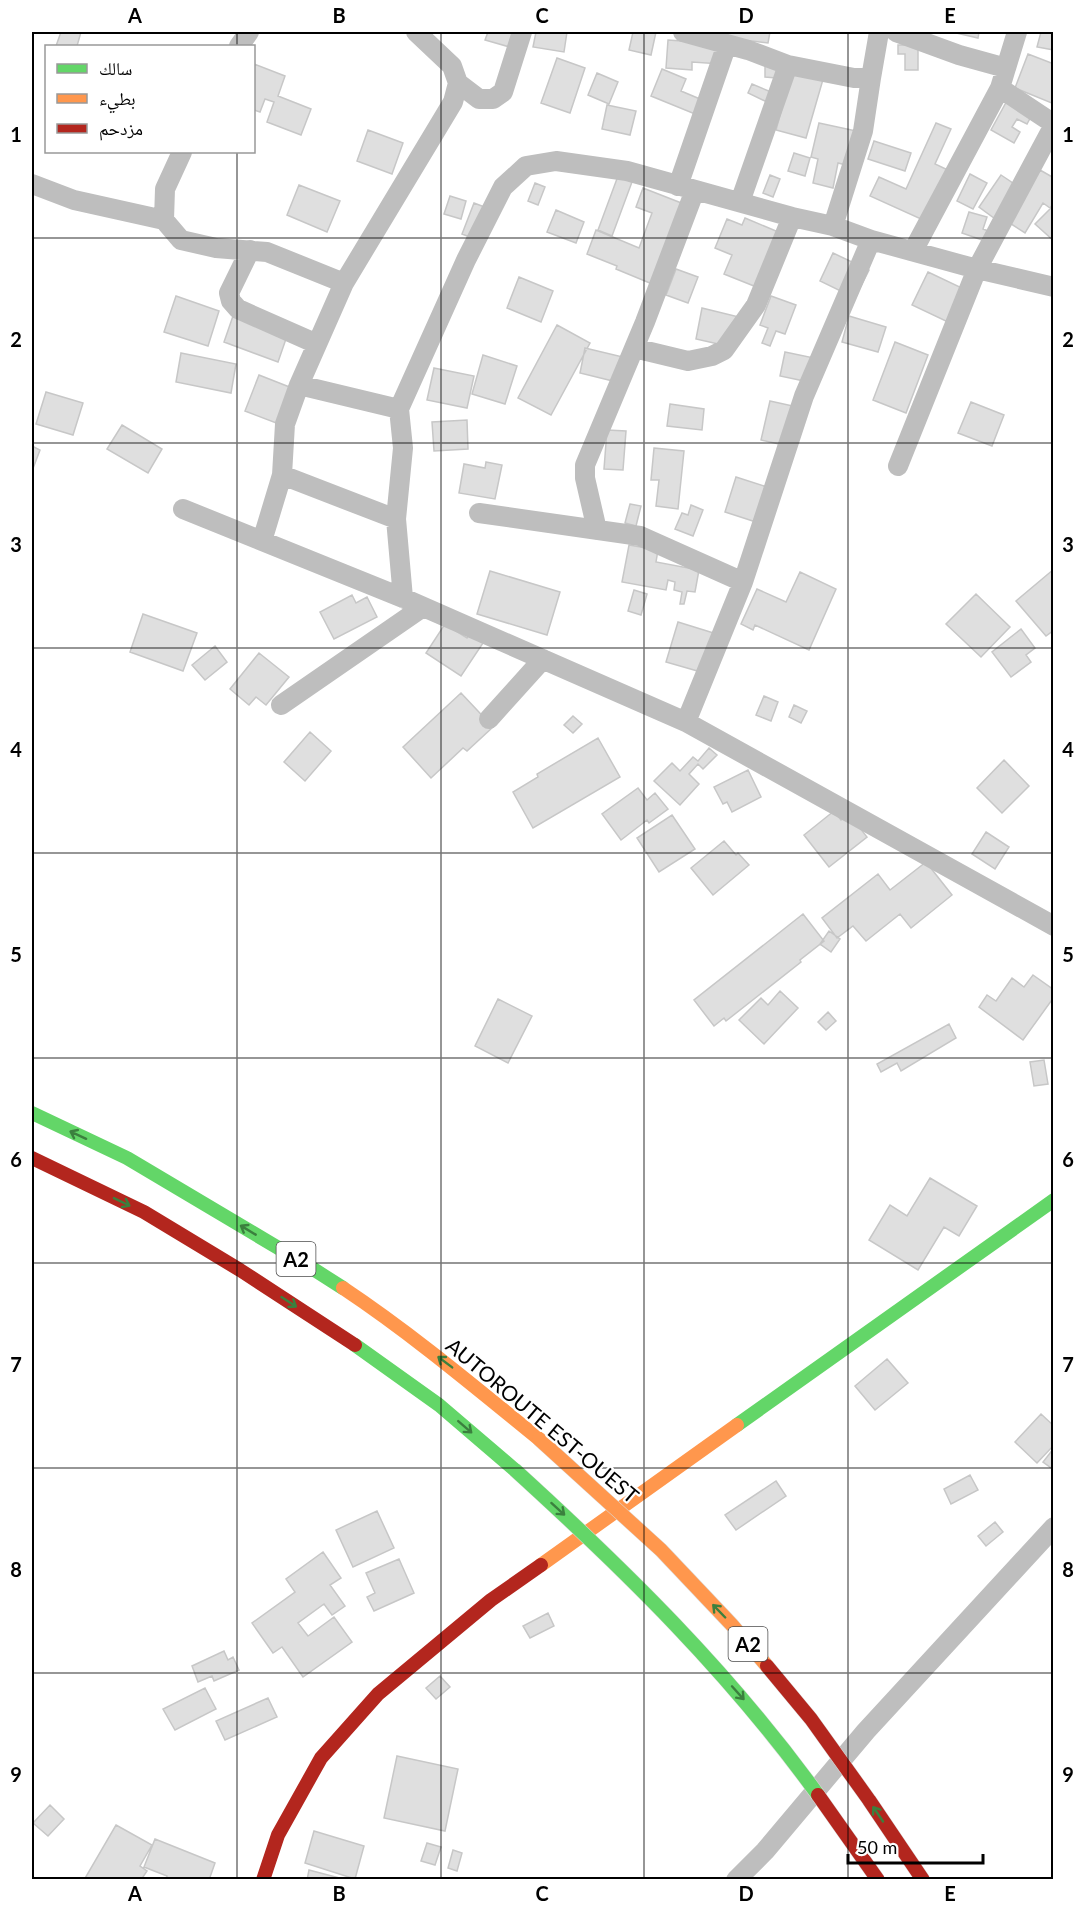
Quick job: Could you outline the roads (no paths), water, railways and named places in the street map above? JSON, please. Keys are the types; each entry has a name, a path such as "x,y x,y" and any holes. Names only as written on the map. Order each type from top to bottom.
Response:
{"main road":[{"name":"AUTOROUTE EST-OUEST","path":"32,1113 127,1158 307,1265 371,1307 451,1367 539,1439 661,1550 732,1625 811,1719 922,1880"},
{"name":"A2","path":"32,1158 144,1212 250,1276 337,1332 439,1405 605,1551 678,1624 751,1708 826,1806 878,1880"},
{"path":"262,1880 278,1835 321,1758 378,1694 491,1600 1053,1200"}],"street":[{"path":"240,45 249,32"},
{"path":"262,541 282,476 285,424 299,385 344,283 453,102 458,84 452,66 416,32"},
{"path":"458,84 479,99 493,99 503,92 522,32"},
{"path":"683,32 716,38 788,65 854,78 871,78"},
{"path":"833,226 862,131 879,32"},
{"path":"896,32 959,55 1006,68"},
{"path":"913,251 1000,88 1017,32"},
{"path":"597,530 585,478 585,465 634,348 687,188 716,38"},
{"path":"740,202 788,65"},
{"path":"898,466 977,269 1053,124 1000,88"},
{"path":"164,220 165,189 182,153"},
{"path":"403,598 396,519 403,448 399,409 466,260 503,187 526,166 556,161 627,171 792,217 833,226 871,240 977,269 1053,287"},
{"path":"32,184 74,200 164,220 181,240 216,248 267,252 344,283"},
{"path":"634,348 688,361 712,356 724,350 756,305 792,217"},
{"path":"686,722 743,582 804,396 871,240"},
{"path":"250,250 230,293 231,302 238,309 317,344"},
{"path":"299,385 399,409"},
{"path":"282,476 396,519"},
{"path":"183,509 403,598 686,722 1053,926"},
{"path":"479,513 640,536 743,582"},
{"path":"281,705 423,607"},
{"path":"489,719 543,659"},
{"path":"736,1880 765,1851 866,1731 1053,1527"}]}
